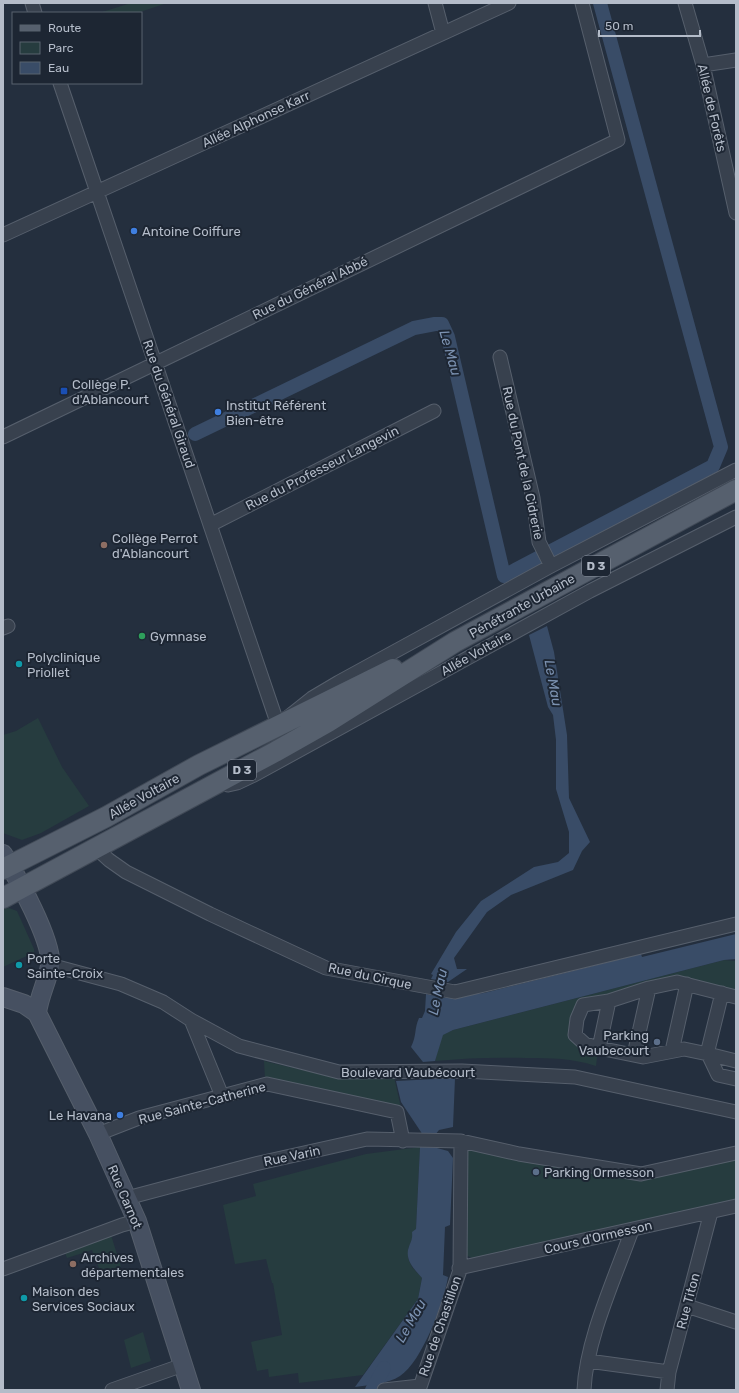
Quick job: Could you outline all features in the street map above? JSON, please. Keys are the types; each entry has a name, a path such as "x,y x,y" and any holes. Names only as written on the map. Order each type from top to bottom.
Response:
{"main road":[{"name":"Pénétrante Urbaine","path":"455,642 736,490"},
{"name":"Allée Voltaire","path":"5,863 106,817 199,765 278,725 397,667 455,642"},
{"name":"Allée Voltaire","path":"22,888 98,849 328,722 455,642"},
{"path":"5,863 22,888 46,943 48,970 38,999 37,1013"},
{"name":"D 3","path":"3,898 22,888"},
{"path":"3,994 18,993 29,989 48,970"},
{"path":"3,997 24,1004 37,1013"},
{"name":"Rue Carnot","path":"37,1013 98,1134 137,1221 191,1390"}],"street":[{"path":"435,3 443,32"},
{"name":"Allée Alphonse Karr","path":"3,235 509,3"},
{"name":"Rue du Général Abbé","path":"3,437 618,140 582,3"},
{"name":"Allée de Forêts","path":"685,3 703,65 736,213"},
{"path":"703,65 736,60"},
{"name":"Rue du Général Giraud","path":"60,84 278,725"},
{"name":"Rue du Pont de la Cidrerie","path":"500,357 533,498 539,542 550,563"},
{"name":"Rue du Professeur Langevin","path":"210,525 434,410"},
{"name":"Allée Voltaire","path":"278,725 312,698 550,563 736,470"},
{"name":"Allée Voltaire","path":"216,784 233,784 254,775 590,591 736,517"},
{"name":"Rue du Cirque","path":"98,849 109,860 126,872 210,914 326,968 446,991 455,992 736,924"},
{"name":"Boulevard Vaubécourt","path":"48,970 121,984 164,1002 191,1020 240,1046 339,1072 447,1071 575,1077 736,1112"},
{"path":"736,997 677,982 649,988 609,1001 584,1005 577,1019 575,1035 585,1044 643,1057 684,1049 736,1061"},
{"path":"672,1051 687,984"},
{"path":"634,1055 649,988"},
{"path":"722,993 707,1054 718,1075 736,1079"},
{"path":"599,1048 609,1001"},
{"path":"191,1020 222,1096"},
{"name":"Rue Sainte-Catherine","path":"98,1134 139,1118 267,1084 397,1112 403,1140"},
{"name":"Rue Varin","path":"127,1198 255,1164 367,1139 461,1141"},
{"path":"461,1141 526,1155 641,1174 736,1153"},
{"name":"Rue de Chastillon","path":"419,1388 460,1268 461,1141"},
{"name":"Cours d'Ormesson","path":"460,1268 736,1206"},
{"name":"Rue Titon","path":"667,1390 686,1306 711,1212"},
{"path":"3,1270 122,1224 137,1221"},
{"path":"584,1390 592,1342 632,1230"},
{"path":"686,1306 736,1322"},
{"path":"588,1361 670,1372"},
{"path":"112,1390 182,1365"},
{"path":"384,1390 419,1388"}],"green space":[{"path":"131,3 167,3 140,12 102,12"},
{"path":"38,718 62,767 89,806 41,833 22,840 3,833 3,735 16,731"},
{"path":"9,908 17,911 34,949 35,962 31,954 3,967 3,909"},
{"path":"724,960 736,961 736,994 698,984 582,1002 573,1038 598,1050 596,1066 570,1060 544,1058 480,1058 435,1061 442,1035 453,1030"},
{"path":"264,1061 302,1070 355,1079 394,1077 401,1108 265,1079"},
{"path":"467,1146 641,1174 736,1153 736,1203 476,1260 466,1255"},
{"path":"420,1147 416,1229 408,1249 408,1258 412,1267 422,1278 418,1299 363,1375 299,1383 298,1373 269,1377 268,1369 257,1371 251,1342 282,1335 273,1283 266,1259 235,1264 223,1205 256,1196 253,1184 366,1154"},
{"path":"111,1235 121,1267 101,1273 92,1250 67,1258 64,1250"},
{"path":"143,1332 151,1361 131,1368 124,1340"}],"water":[{"path":"547,626 554,652 567,735 569,798 590,842 582,851 573,870 511,895 487,912 454,958 457,969 467,969 448,982 431,979 433,975 431,974 456,932 481,901 534,867 558,862 569,853 569,832 556,789 556,740 553,715 548,707 529,635"},
{"path":"736,934 736,959 724,960 453,1030 443,1035 435,1061 423,1062 411,1047 417,1022 419,1018 422,1018 425,1011 426,994 444,998 484,993 641,954 642,957"},
{"path":"455,1078 453,1127 439,1130 435,1135 423,1135 401,1102 396,1081"},
{"path":"423,1145 434,1145 437,1148 448,1151 453,1158 450,1225 445,1227 443,1275 448,1277 446,1288 431,1331 424,1345 408,1369 400,1376 390,1381 355,1387 418,1299 422,1278 412,1266 408,1258 408,1250 412,1239 412,1232 416,1229 420,1147"}],"waterway":[{"path":"517,569 713,466 721,447 600,3"},
{"name":"Le Mau","path":"195,434 414,328 442,324 448,337 504,576 517,569 520,578"},
{"name":"Le Mau","path":"372,1390 384,1368"}],"place":[{"name":"Antoine Coiffure","path":"134,231"},
{"name":"Collège P. d'Ablancourt","path":"64,391"},
{"name":"Institut Référent Bien-être","path":"218,412"},
{"name":"Collège Perrot d'Ablancourt","path":"104,545"},
{"name":"Gymnase","path":"142,636"},
{"name":"Polyclinique Priollet","path":"19,664"},
{"name":"Porte Sainte-Croix","path":"19,965"},
{"name":"Parking Vaubecourt","path":"657,1042"},
{"name":"Le Havana","path":"120,1115"},
{"name":"Parking Ormesson","path":"536,1172"},
{"name":"Archives départementales","path":"73,1264"},
{"name":"Maison des Services Sociaux","path":"24,1298"}]}
